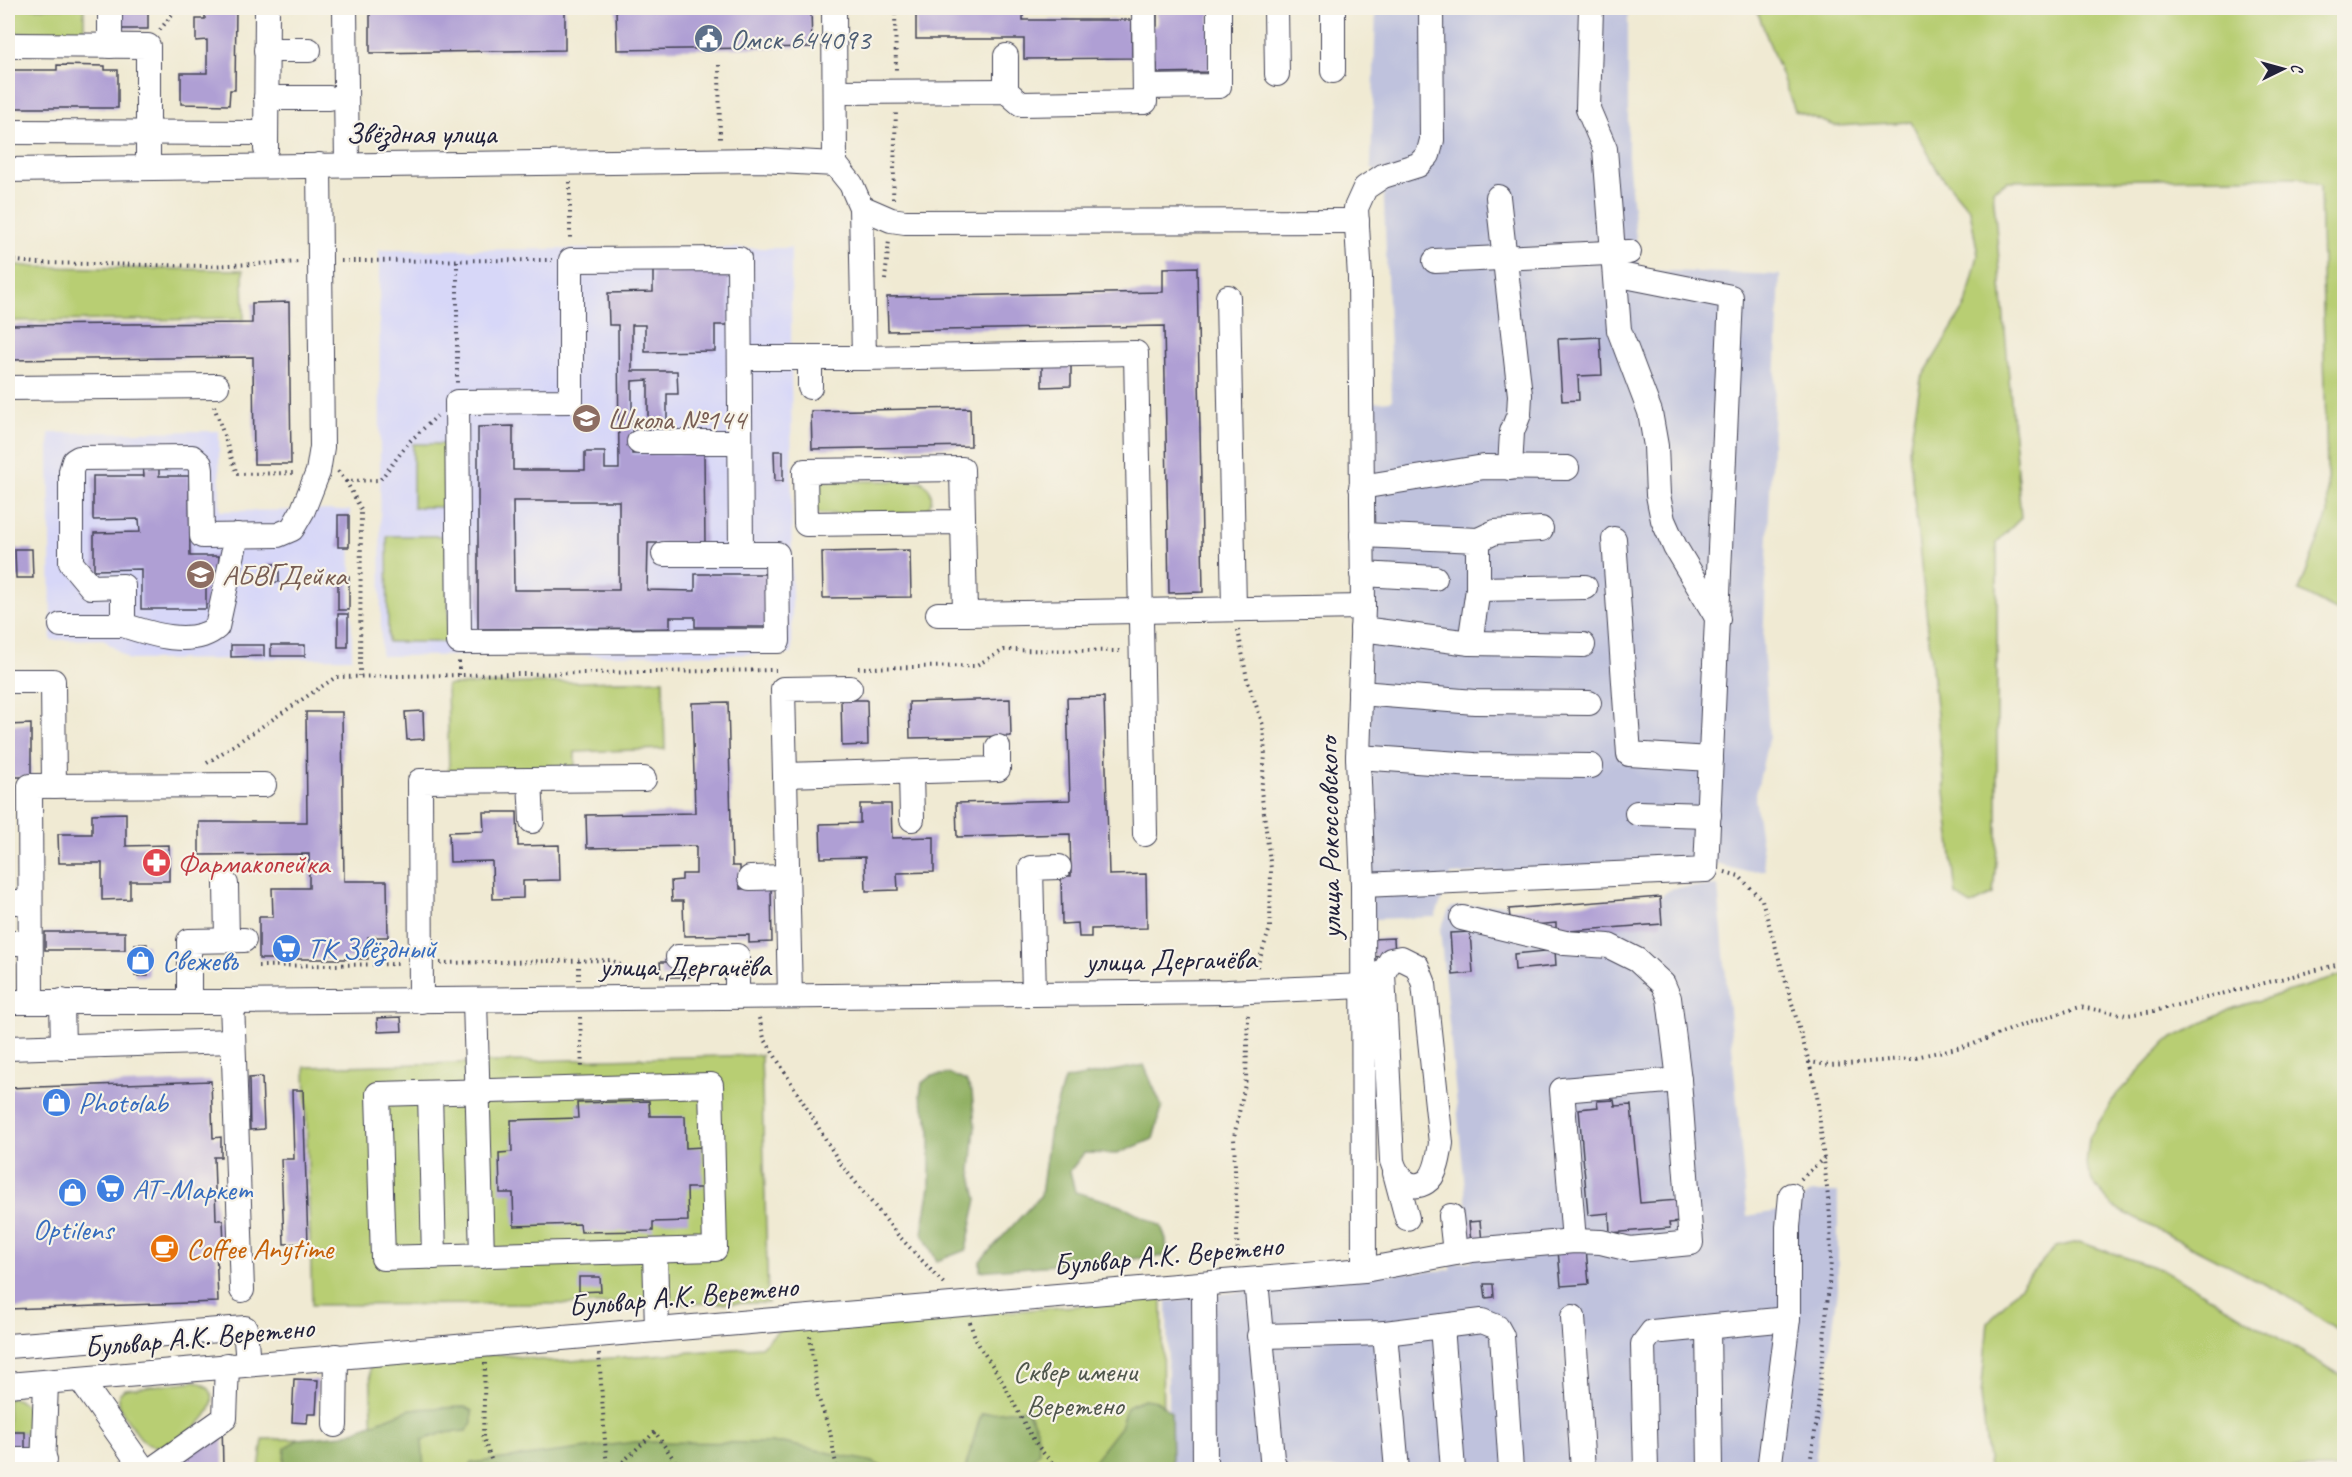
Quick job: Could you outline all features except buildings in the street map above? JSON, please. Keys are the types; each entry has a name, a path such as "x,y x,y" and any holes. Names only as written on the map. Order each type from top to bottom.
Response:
{"street":[{"path":"266,167 267,8"},
{"path":"345,8 347,165"},
{"path":"834,8 835,164 851,184 861,207 864,357"},
{"path":"834,92 1006,91 1020,104 1145,102 1144,8"},
{"path":"1145,87 1220,86 1219,8"},
{"path":"1276,8 1277,74"},
{"path":"1333,8 1333,71"},
{"name":"улица Рокоссовского","path":"1364,1269 1370,978 1363,885 1358,757 1363,618 1359,406 1360,278 1356,208 1365,188 1383,176 1418,165 1428,155 1432,140 1431,8"},
{"path":"1591,8 1587,109 1605,149 1619,260 1619,330 1650,412 1656,446 1658,495 1663,519 1675,547 1718,619"},
{"path":"110,10 110,45"},
{"path":"8,45 148,46 148,168"},
{"path":"266,50 309,50"},
{"path":"1006,56 1006,91"},
{"path":"266,98 329,98"},
{"path":"8,132 266,133"},
{"name":"Звёздная улица","path":"8,170 720,161 835,164"},
{"path":"94,625 93,587 71,563 70,471 74,461 79,458 192,457 197,460 201,470 202,536 278,535 292,529 303,510 321,459 319,165"},
{"path":"1498,197 1507,258 1520,395 1519,414 1512,432 1510,468"},
{"path":"861,207 891,220 1357,221"},
{"path":"1363,885 1706,870 1731,297 1619,260 1507,258 1435,261"},
{"path":"664,554 741,554 777,554 778,641 459,642 458,402 571,401 571,260 739,259 741,554"},
{"path":"1228,297 1234,609"},
{"path":"740,358 1136,353 1145,834"},
{"path":"810,358 810,387"},
{"path":"8,388 217,386"},
{"path":"639,442 740,442"},
{"path":"1361,487 1484,468 1567,468"},
{"path":"963,522 806,525 805,471 962,469 965,614"},
{"path":"1362,535 1478,540 1495,532 1541,530"},
{"path":"61,625 123,625 159,637 202,636 210,633 217,627 237,535"},
{"path":"1614,539 1629,754 1712,759"},
{"path":"1470,643 1478,589 1478,540"},
{"path":"1362,574 1435,578"},
{"path":"93,587 123,586 123,625"},
{"path":"1478,589 1585,587"},
{"path":"938,614 1234,609 1363,618 1470,643 1583,645"},
{"path":"790,996 783,689 849,678"},
{"path":"8,681 53,681 54,786"},
{"path":"1360,693 1475,702 1589,703"},
{"path":"785,775 998,769 998,747"},
{"path":"1358,757 1474,765 1591,766"},
{"path":"911,772 912,819"},
{"path":"421,1001 420,781 644,779"},
{"path":"530,780 532,821"},
{"path":"19,1001 19,902 30,786 264,785"},
{"path":"1637,813 1709,815"},
{"path":"1034,994 1031,868 1059,867"},
{"path":"750,878 788,876"},
{"path":"189,1001 189,940 235,940 226,884"},
{"path":"1462,918 1565,943 1609,946 1649,968 1663,984 1669,998 1678,1080 1562,1090 1574,1241"},
{"path":"678,957 736,956 748,996"},
{"path":"1395,1173 1404,1182 1415,1185 1426,1182 1438,1162 1441,1143 1424,984 1417,966 1401,958 1391,960 1370,978 1392,1161 1395,1173 1407,1218"},
{"name":"улица Дергачёва","path":"19,1001 421,1001 1249,991 1370,978"},
{"path":"475,1000 482,1256"},
{"path":"62,1001 63,1047"},
{"path":"232,1002 242,1290"},
{"path":"8,1048 233,1041"},
{"name":"Бульвар А.К. Веретено","path":"8,1385 1204,1284 1364,1269 1455,1253 1574,1241 1601,1242 1630,1249 1691,1243 1678,1080"},
{"path":"711,1085 715,1249 383,1258 378,1094 582,1089 711,1085"},
{"path":"430,1093 434,1257"},
{"path":"1769,1470 1788,1319 1788,1227 1791,1195"},
{"path":"1451,1216 1455,1253"},
{"path":"655,1251 657,1330"},
{"path":"1247,1280 1259,1336 1272,1460 1276,1470"},
{"path":"1204,1284 1205,1470"},
{"path":"1574,1317 1583,1470"},
{"path":"1646,1470 1643,1344 1652,1332 1788,1319"},
{"path":"1259,1336 1385,1332 1482,1321 1497,1327 1502,1336 1511,1470"},
{"path":"1442,1326 1453,1470"},
{"path":"1708,1327 1710,1470"},
{"path":"8,1346 245,1328 225,1418 151,1470"},
{"path":"1385,1332 1397,1470"},
{"path":"334,1425 336,1356"},
{"path":"80,1379 144,1470"},
{"path":"8,1460 44,1465 46,1382"}],"path":[{"path":"148,46 173,13 173,8"},
{"path":"885,282 896,169 895,8"},
{"path":"719,65 720,161"},
{"path":"457,261 458,402"},
{"path":"346,481 361,509 360,676"},
{"path":"1234,609 1247,679 1263,725 1265,756 1261,790 1271,869 1270,928 1249,991 1246,1079 1234,1137 1247,1280"},
{"path":"849,678 975,666 1004,650 1141,652"},
{"path":"202,766 336,677 778,670"},
{"path":"1706,870 1738,876 1750,885 1762,900 1817,1095 1831,1261 1817,1419 1809,1470"},
{"path":"258,966 611,960 651,981"},
{"path":"579,961 582,1089"},
{"path":"1809,1062 1829,1065 1911,1058 1971,1046 2022,1025 2080,1007 2127,1015 2154,1011 2344,963"},
{"path":"748,996 764,1038 840,1163 898,1235 965,1304 978,1347 998,1374 1032,1437 1051,1462 1061,1470"},
{"path":"1791,1195 1801,1179 1824,1158"},
{"path":"805,1318 813,1344 818,1397 830,1431 837,1470"},
{"path":"597,1335 607,1470"},
{"path":"485,1344 483,1437 495,1470"},
{"path":"614,1470 655,1432 681,1470"}],"shaded area":[{"path":"1376,8 1628,8 1628,157 1639,270 1780,275 1763,643 1769,736 1755,798 1765,870 1743,871 1701,860 1451,875 1435,917 1372,919 1365,403 1392,401 1383,176 1371,168"},
{"name":"Школа №144","path":"791,248 792,654 381,656 379,250"},
{"name":"АБВГДейка","path":"219,431 220,511 350,510 352,658 129,660 103,639 51,640 49,433"},
{"path":"1718,886 1747,1216 1786,1210 1812,1192 1838,1192 1838,1290 1814,1469 1169,1469 1167,1301 1373,1275 1451,1270 1451,1263 1472,1261 1440,930 1449,910 1452,907 1505,904 1510,909 1660,897 1672,888"}],"green space":[{"path":"8,8 84,8 84,34 8,33"},
{"path":"1756,8 2344,8 2344,622 2342,613 2299,591 2328,514 2320,186 2299,177 2007,181 1993,190 2021,518 1997,542 1997,848 1993,894 1971,905 1956,895 1909,450 1921,379 1966,305 1978,255 1970,210 1939,173 1911,122 1836,126 1795,111"},
{"path":"8,264 37,267 243,270 244,319 8,321"},
{"path":"413,444 450,444 451,507 413,507"},
{"path":"820,481 921,481 929,489 932,498 929,506 921,514 820,514 814,510 814,485"},
{"path":"387,536 448,536 449,642 388,642"},
{"path":"663,680 665,749 575,752 575,768 449,772 447,685"},
{"path":"2344,975 2344,1334 2284,1294 2113,1207 2095,1185 2086,1165 2089,1138 2117,1094 2167,1041 2233,1008"},
{"path":"761,1055 768,1303 312,1305 305,1067"},
{"path":"1144,1065 1162,1107 1153,1139 1117,1154 1084,1153 1070,1171 1075,1192 1121,1205 1161,1226 1166,1239 1167,1256 980,1271 980,1261 1041,1195 1050,1128 1064,1080"},
{"path":"950,1074 966,1081 972,1092 975,1127 971,1171 977,1199 966,1250 937,1261 922,1233 930,1187 930,1126 920,1096 922,1083 931,1076"},
{"path":"2079,1242 2166,1271 2344,1377 2344,1469 1989,1469 1981,1395 1988,1322 2055,1247"},
{"name":"Сквер имени Веретено","path":"1162,1299 1163,1469 259,1470 263,1439 373,1439 370,1365 498,1354 557,1362 761,1347 779,1330"},
{"path":"196,1381 209,1389 213,1399 209,1411 189,1433 163,1446 153,1446 144,1441 120,1408 119,1394 125,1389"},
{"path":"8,1398 24,1403 34,1418 35,1434 32,1441 25,1446 25,1432 8,1432"},
{"path":"1144,1399 1157,1401 1171,1412 1172,1469 1088,1468 1120,1427 1127,1406"},
{"path":"465,1407 472,1411 472,1422 467,1431 443,1433 422,1440 424,1469 283,1470 285,1448 299,1439 343,1435 411,1409"},
{"path":"1026,1409 1037,1428 1039,1452 1023,1469 965,1469 981,1414"},
{"path":"635,1442 783,1443 873,1462 886,1469 467,1469 471,1463"}],"place":[{"name":"Омск 644093","path":"709,39"},
{"name":"Школа №144","path":"586,419"},
{"name":"АБВГДейка","path":"201,575"},
{"name":"Фармакопейка","path":"156,863"},
{"name":"ТК Звёздный","path":"286,948"},
{"name":"Свежевъ","path":"141,960"},
{"name":"Photolab","path":"57,1102"},
{"name":"АТ-Маркет","path":"111,1189"},
{"name":"Optilens","path":"73,1192"},
{"name":"Coffee Anytime","path":"165,1248"}]}
